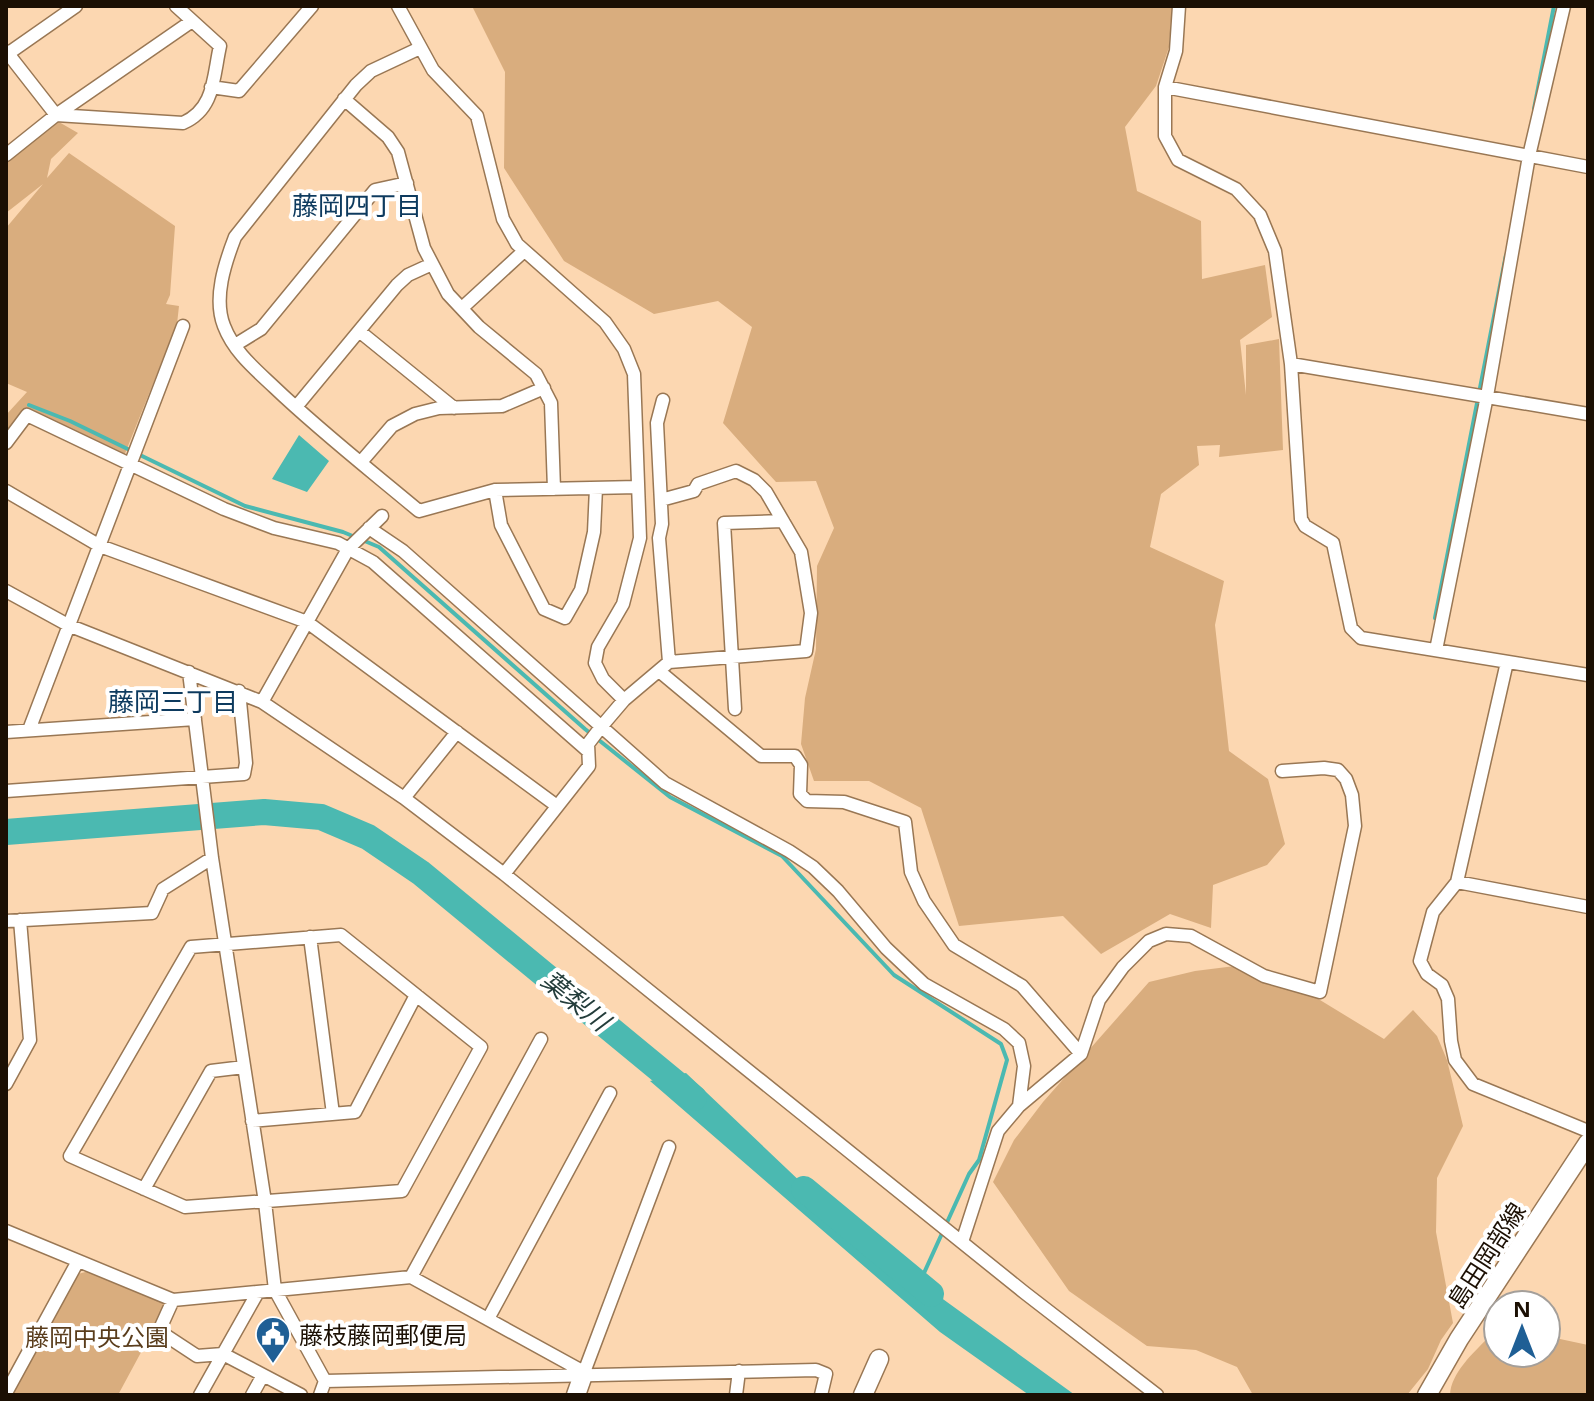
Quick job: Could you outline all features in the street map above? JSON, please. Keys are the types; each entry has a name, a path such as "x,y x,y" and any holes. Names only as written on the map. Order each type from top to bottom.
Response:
{"main road":[{"name":"島田岡部線","path":"1427,1395 1459,1339 1588,1143"},
{"path":"863,1395 879,1359"},
{"path":"576,1395 583,1373"}],"street":[{"path":"76,6 7,53 56,115 183,123 197,117 207,104 220,46 176,6"},
{"path":"211,87 239,91 312,6"},
{"path":"398,6 433,70 477,116 503,219 517,244 605,322 624,349 634,374 640,538 623,604 598,647 595,663 603,679 624,700"},
{"path":"1179,6 1176,51 1165,87 1165,136 1178,160 1236,189 1260,215 1275,251 1291,364 1301,519 1305,526 1333,543 1351,628 1361,638 1588,675"},
{"path":"1436,650 1487,396 1529,156 1564,6"},
{"path":"6,155 56,115 192,21"},
{"path":"420,48 371,71 344,99 235,237 225,264 221,294 223,324 239,354 296,407 419,511 495,490 638,487"},
{"path":"1165,87 1588,167"},
{"path":"344,99 388,137 398,152 424,248 448,294 479,327 536,374 544,388 551,403 554,489"},
{"path":"235,345 261,329 375,190 407,183"},
{"path":"462,308 524,251"},
{"path":"296,407 397,285 408,275 432,264"},
{"path":"29,730 183,326"},
{"path":"359,331 454,408"},
{"path":"1291,364 1588,414"},
{"path":"361,462 392,426 415,414 454,408 502,406 544,388"},
{"path":"663,400 657,423 664,666 761,756 795,756 801,765 800,794 807,801 844,802 905,822 911,872 924,901 954,945 1022,986 1081,1054"},
{"path":"6,443 27,415 237,514 274,528 338,543 383,570 588,751"},
{"path":"504,874 589,766 588,744 601,727 624,700 664,666 806,651 811,613 801,552 766,492 754,480 736,471 698,484 694,491 661,500"},
{"path":"495,490 501,525 544,609 565,618 581,590 594,532 596,488"},
{"path":"6,491 100,546 307,622 557,806"},
{"path":"262,702 348,549 382,516"},
{"path":"735,709 724,523 783,521"},
{"path":"369,528 403,551 665,783 813,867 838,891 886,948 924,984 1004,1029 1019,1043 1024,1066 1019,1106"},
{"path":"6,591 68,625 262,702 404,798 504,874 1157,1395"},
{"path":"1507,662 1457,882 1433,912 1420,961 1427,974 1442,985 1448,999 1455,1060 1473,1084 1588,1131"},
{"path":"189,672 212,858 265,1202 275,1290 325,1381 320,1395"},
{"path":"6,791 244,774 246,763 239,691"},
{"path":"6,732 195,719"},
{"path":"404,798 457,732"},
{"path":"962,1242 998,1131 1019,1106 1081,1054 1099,1000 1123,967 1149,941 1166,934 1191,936 1264,976 1320,992 1355,826 1352,795 1346,779 1338,770 1282,771"},
{"path":"6,1084 30,1040 13,921 152,913 163,889 212,858"},
{"path":"1457,882 1588,907"},
{"path":"341,935 481,1047 402,1191 185,1207 70,1156 191,947 310,937 341,935"},
{"path":"310,937 333,1114"},
{"path":"252,1121 355,1112 416,995"},
{"path":"411,1277 541,1039"},
{"path":"144,1189 211,1071 244,1067"},
{"path":"488,1319 610,1093"},
{"path":"583,1373 669,1147"},
{"path":"6,1231 173,1300 411,1277 583,1373"},
{"path":"6,1393 78,1261"},
{"path":"200,1395 258,1292"},
{"path":"173,1300 159,1331 197,1356 223,1354 301,1395"},
{"path":"325,1381 816,1370 826,1374 821,1395"},
{"path":"736,1395 739,1371"},
{"path":"252,1395 263,1375"}],"green space":[{"path":"472,6 1172,6 1169,47 1156,86 1125,127 1137,191 1201,221 1202,279 1265,265 1272,317 1240,340 1246,395 1246,345 1279,339 1283,450 1219,457 1220,445 1197,446 1199,465 1161,494 1150,547 1224,581 1215,625 1229,751 1268,779 1285,844 1267,865 1213,885 1211,928 1170,914 1101,954 1063,916 959,926 921,808 869,781 814,781 801,744 805,698 816,649 817,566 834,528 816,481 776,482 723,423 752,327 718,301 654,314 564,261 504,168 505,72"},
{"path":"52,118 78,133 51,159 47,178 69,153 175,226 170,295 166,304 179,306 177,324 124,456 27,415 6,440 6,415 27,392 6,383 6,228 43,184 6,213 6,151"},
{"path":"1251,964 1320,1000 1384,1039 1413,1010 1437,1036 1447,1060 1463,1126 1437,1178 1436,1232 1453,1323 1441,1340 1428,1369 1407,1395 1253,1395 1237,1367 1196,1350 1147,1346 1069,1291 993,1182 1014,1140 1043,1102 1149,982 1195,971"},
{"name":"藤岡中央公園","path":"89,1271 162,1299 166,1306 118,1395 11,1395 78,1274"},
{"path":"1562,1339 1588,1345 1588,1395 1450,1395 1454,1379 1482,1344 1482,1369 1562,1369"}],"water":[{"path":"299,435 329,461 307,492 272,479"},
{"path":"686,1073 826,1206 907,1273 1075,1395 1029,1395 940,1332 650,1081"}],"waterway":[{"path":"1534,109 1554,6"},
{"path":"1435,618 1506,255"},
{"path":"29,405 70,421 245,506 343,532 379,547 585,729 670,797 782,856 894,975 1001,1044 1007,1060 979,1160 969,1174 919,1284"},
{"name":"葉梨川","path":"6,832 264,812 321,817 368,837 421,873 694,1098"},
{"name":"葉梨川","path":"804,1189 931,1294"}],"place":[{"name":"藤枝藤岡郵便局","path":"273,1365"}],"district":[{"name":"藤岡四丁目","path":"357,205"},
{"name":"藤岡三丁目","path":"173,701"}]}
